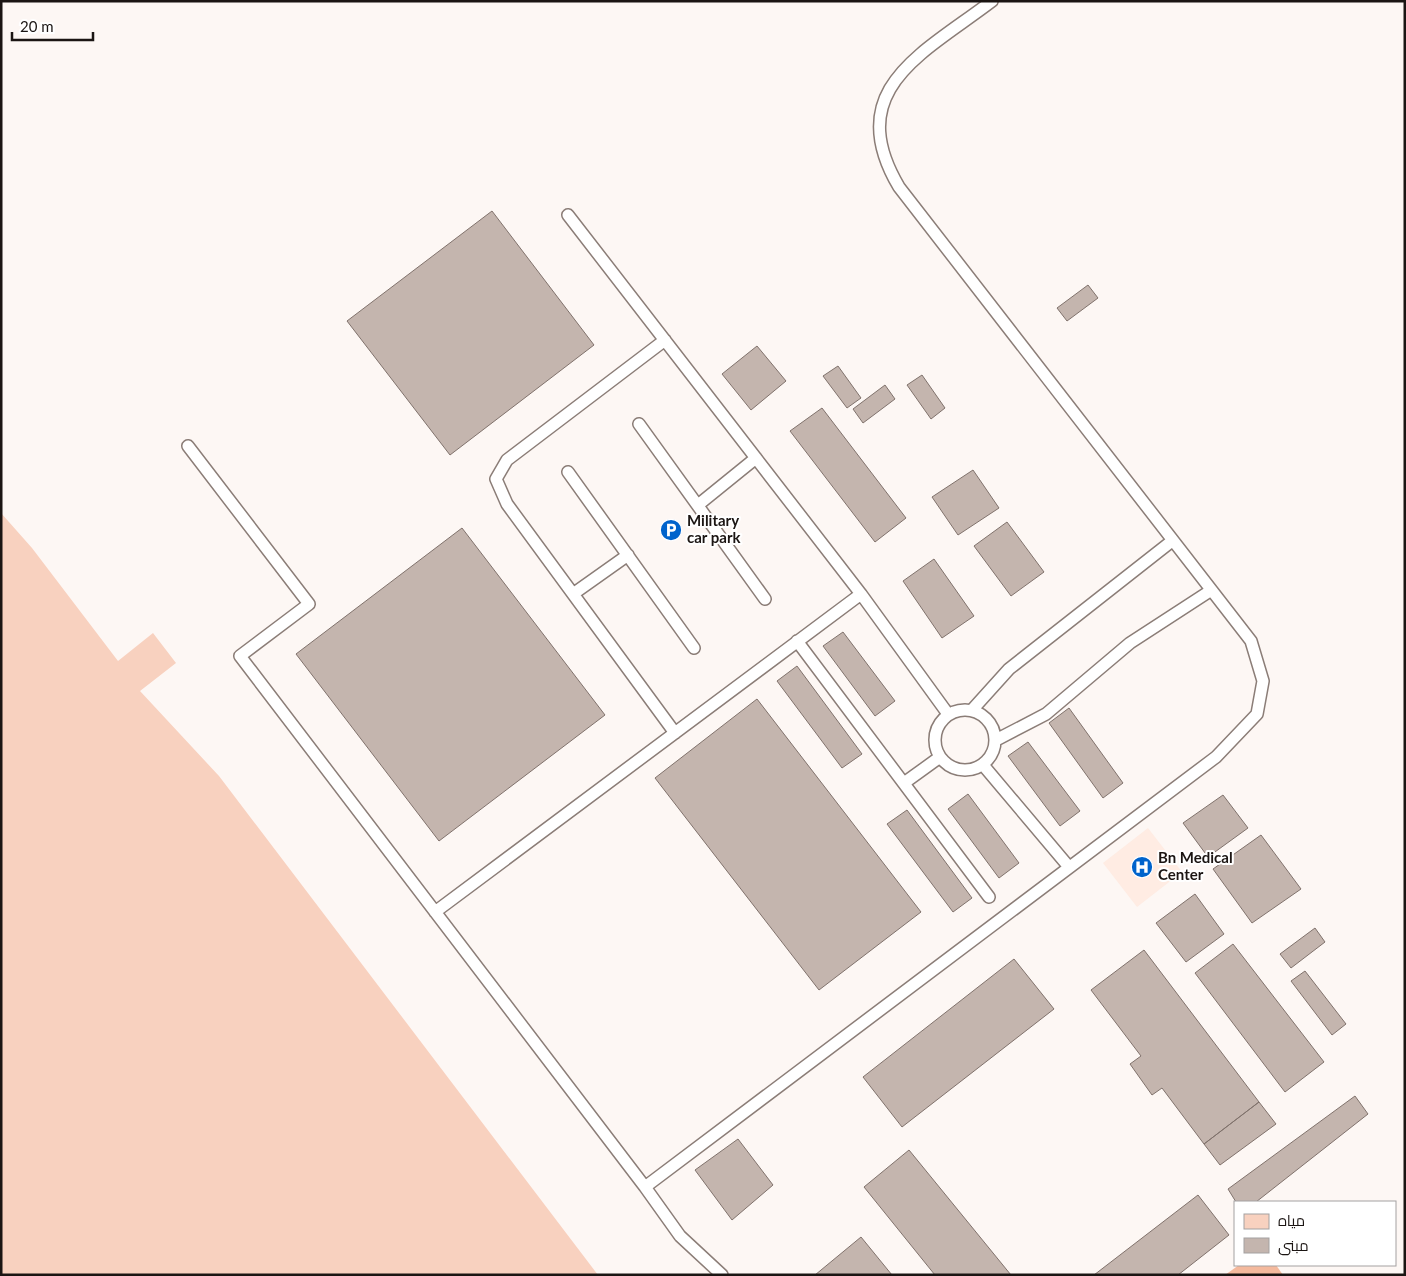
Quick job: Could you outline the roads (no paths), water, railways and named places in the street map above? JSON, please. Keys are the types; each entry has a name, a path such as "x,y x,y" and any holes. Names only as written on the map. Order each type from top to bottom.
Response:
{"lane":[{"path":"645,1187 1216,757 1257,714 1263,681 1251,642 899,186 886,166 879,142 878,122 883,100 891,84 914,60 992,1"},
{"path":"568,215 861,594 948,714"},
{"path":"665,340 507,460 496,479 507,504 674,733"},
{"path":"639,424 765,599"},
{"path":"188,446 309,604 240,656 645,1187 680,1236 722,1275"},
{"path":"698,505 756,458"},
{"path":"568,472 694,648"},
{"path":"972,710 1009,669 1172,540"},
{"path":"573,594 628,555"},
{"path":"996,740 1046,714 1130,643 1210,591"},
{"path":"435,912 861,594"},
{"path":"797,641 989,898"},
{"path":"960,710 972,710 989,720 996,740 993,754 983,765 972,770 960,770 949,766 940,757 935,746 935,734 940,723 948,714 960,710"},
{"path":"904,783 940,757"},
{"path":"983,765 1069,867"}],"water":[{"path":"1,513 32,548 118,661 153,633 176,663 140,691 219,776 598,1275 1,1275"}],"place":[{"name":"Military car park","path":"671,530"},
{"name":"Bn Medical Center","path":"1142,867"}]}
